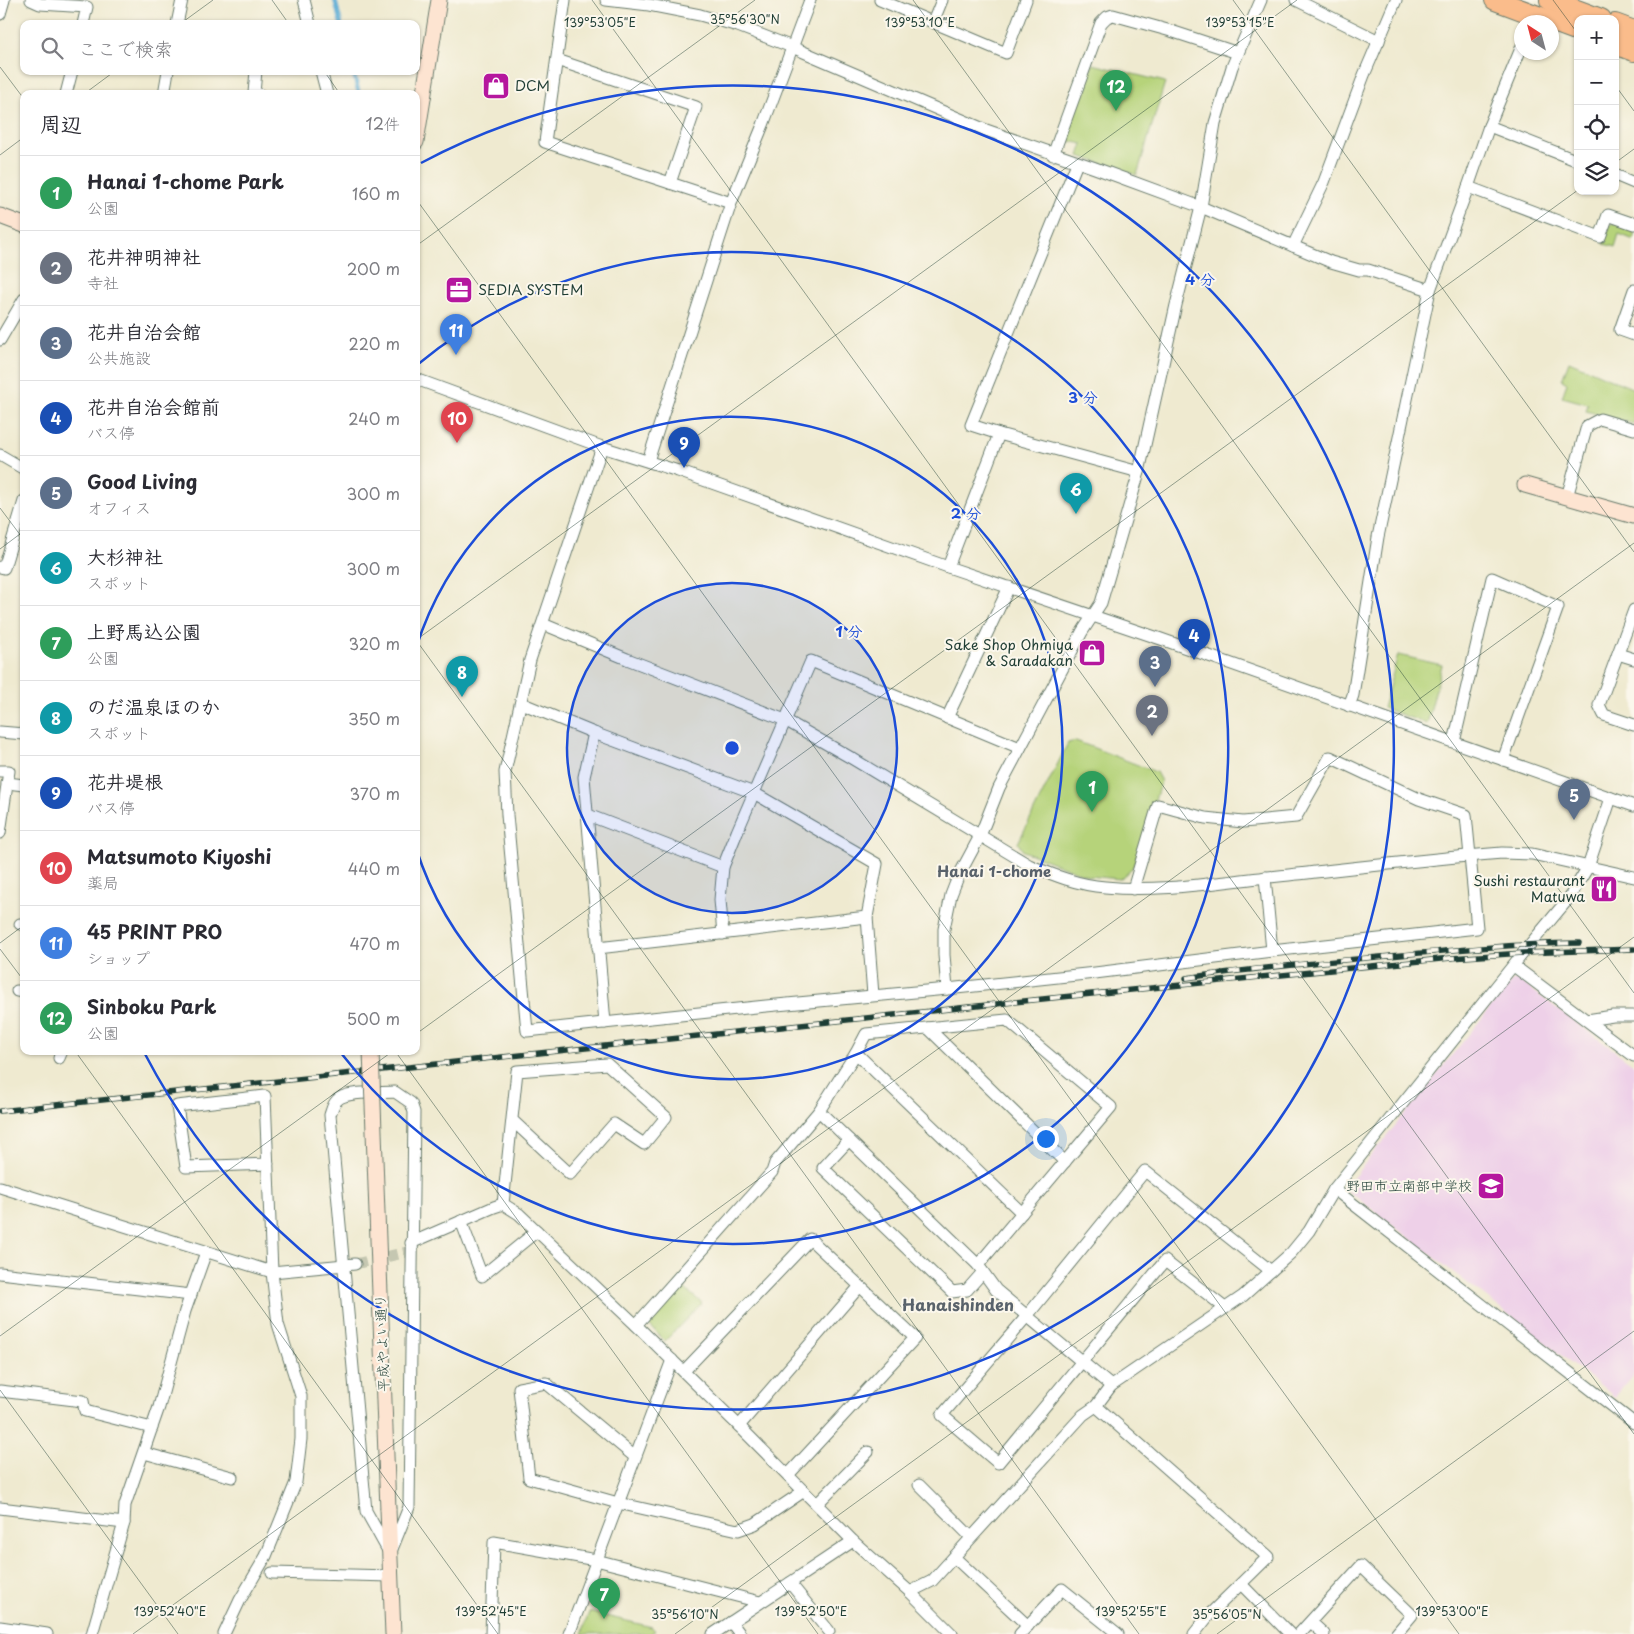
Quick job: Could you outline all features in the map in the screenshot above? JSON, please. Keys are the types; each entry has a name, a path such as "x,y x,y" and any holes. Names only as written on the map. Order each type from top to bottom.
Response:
{"highway":[{"path":"1495,0 1536,12 1574,28"},
{"path":"1550,0 1590,15"},
{"path":"1619,25 1634,31"},
{"path":"1619,45 1634,51"}],"street":[{"path":"0,14 4,0"},
{"path":"31,0 40,4 87,7 84,20"},
{"path":"178,20 182,0"},
{"path":"304,0 309,20"},
{"path":"420,117 439,0"},
{"path":"565,0 545,142 731,203"},
{"path":"606,0 649,5 700,15 738,26 792,47 986,130 1201,207 1331,262 1359,270 1368,270 1430,290"},
{"path":"648,461 731,203 810,0"},
{"path":"880,0 1006,53 1026,0"},
{"path":"933,22 942,0"},
{"path":"947,989 944,929 948,908 958,877 980,836 999,788 1092,615 1101,604 1139,472 1176,305 1201,207 1215,123 1238,53 1261,0"},
{"path":"1296,0 1379,41"},
{"path":"1293,246 1324,182 1364,75 1396,0"},
{"path":"1052,154 1101,23 1107,17 1113,15 1171,31 1238,53"},
{"path":"557,60 696,107 670,182"},
{"path":"1348,706 1353,695 1388,485 1430,290 1489,126 1516,60"},
{"path":"67,90 71,75"},
{"path":"165,90 167,75"},
{"path":"254,90 256,75"},
{"path":"322,75 326,90"},
{"path":"1489,126 1574,159"},
{"path":"1077,163 971,425 1139,472"},
{"path":"1619,176 1634,182"},
{"path":"1468,187 1600,237 1608,215 1634,224 1634,222"},
{"path":"0,216 20,224"},
{"path":"1634,290 1620,330 1634,335"},
{"path":"0,340 20,306"},
{"path":"420,381 602,447 648,461 948,567 1092,615 1634,806"},
{"path":"1567,497 1587,426 1600,419 1634,429"},
{"path":"948,567 999,434"},
{"path":"602,447 530,660 505,772 507,815 527,1032 1095,973 1477,928 1466,815 1419,799 1330,757 1296,817 1243,822 1205,818 1159,801 1133,888"},
{"path":"0,455 20,468"},
{"path":"1525,485 1634,516"},
{"path":"0,567 4,568 20,514"},
{"path":"1454,742 1492,578 1558,607 1503,760"},
{"path":"948,718 1009,587"},
{"path":"1634,610 1599,705 1604,714 1634,725"},
{"path":"543,624 784,720 1029,865 1051,875 1077,882 1105,887 1186,886 1502,853 1532,854 1634,877"},
{"path":"1618,654 1634,659"},
{"path":"723,934 720,900 723,867 784,720 811,661 1020,748"},
{"path":"521,703 594,733 754,793 877,864 867,917 873,996"},
{"path":"0,732 20,734"},
{"path":"594,733 584,777 606,1023"},
{"path":"0,771 9,771 0,833"},
{"path":"7,783 20,785"},
{"path":"910,1592 932,1581 1083,1415 1096,1406 1111,1386 1243,1296 1290,1253 1309,1232 1334,1189 1569,898 1588,867 1611,798"},
{"path":"588,815 723,867"},
{"path":"1265,877 1272,951"},
{"path":"598,948 867,917"},
{"path":"1514,966 1634,1056"},
{"path":"1586,1020 1613,1016 1634,1016"},
{"path":"636,1325 766,1180 772,1172 775,1163 819,1111 866,1034 1007,1020 1111,1107 1022,1213 980,1268 967,1290 952,1292 823,1168 849,1140"},
{"path":"928,1028 1065,1162"},
{"path":"856,1053 1022,1213"},
{"name":"平成やよい通り","path":"370,1055 393,1634"},
{"path":"503,1204 517,1071 606,1064 666,1117 644,1144 614,1124 570,1174 512,1120"},
{"path":"395,1092 411,1103 414,1112 408,1507 390,1554 366,1511 350,1264 330,1115 334,1104 340,1098 351,1095 395,1092"},
{"path":"224,1634 240,1600 266,1556 296,1482 301,1439 301,1396 278,1324 272,1272 268,1164 265,1096 177,1106 186,1167 268,1164"},
{"path":"819,1111 980,1268 996,1290 1111,1386"},
{"path":"1225,1308 1165,1261 998,1463 942,1416 1027,1316 1145,1171 1270,1271"},
{"path":"0,1186 272,1272 350,1264"},
{"path":"1334,1189 1634,1422"},
{"path":"411,1243 494,1206 503,1204 519,1214 684,1371 853,1541 910,1592 952,1634"},
{"path":"460,1221 482,1276 537,1231"},
{"path":"684,1371 810,1239 915,1338 788,1475"},
{"path":"92,1634 124,1523 125,1505 152,1428 185,1311 206,1252"},
{"path":"0,1273 191,1295"},
{"path":"739,1426 860,1286"},
{"path":"569,1634 672,1360"},
{"path":"636,1456 546,1383 519,1388 529,1478 618,1502 738,1530 755,1524 804,1491"},
{"path":"0,1391 83,1401 85,1410 152,1428"},
{"path":"1096,1406 1268,1556 1209,1614 1194,1634"},
{"path":"144,1452 232,1477"},
{"path":"817,1504 868,1452"},
{"path":"919,1485 971,1537"},
{"path":"0,1508 124,1523"},
{"path":"713,1634 853,1541"},
{"path":"491,1634 494,1542 596,1560 760,1602"},
{"path":"954,1557 1024,1631 1062,1589 1118,1634"},
{"path":"1299,1634 1361,1566 1412,1614 1396,1634"},
{"path":"272,1573 391,1576"},
{"path":"790,1582 829,1631"},
{"path":"1241,1584 1290,1634"},
{"path":"730,1622 740,1634"},
{"path":"1311,1622 1324,1634"},
{"path":"0,1627 45,1634"}],"shaded area":[{"name":"野田市立南部中学校","path":"1517,979 1634,1065 1634,1374 1615,1397 1347,1190 1349,1183 1511,982"}],"green space":[{"path":"1093,64 1165,82 1137,175 1079,156 1083,144 1064,140"},
{"path":"1615,222 1634,228 1634,240 1619,234 1615,247 1604,244 1610,225"},
{"path":"1569,361 1634,389 1634,424 1586,411 1588,404 1562,397 1567,383 1562,380"},
{"path":"1398,655 1442,665 1427,724 1383,708"},
{"path":"1076,741 1156,772 1161,781 1133,867 1120,879 1088,876 1023,851 1018,843 1068,743"},
{"path":"680,1285 702,1303 665,1341 649,1325 649,1320"},
{"path":"589,1612 652,1627 655,1631 650,1634 582,1634"}],"waterway":[{"path":"335,0 340,20"},
{"path":"354,75 358,90"}],"tunnel":[{"path":"355,1264 411,1251"}],"railway":[{"path":"1186,978 1237,971 1437,952 1579,943"},
{"path":"0,1111 1052,998 1451,958 1634,949"}],"place":[{"name":"DCM","path":"496,86"},
{"name":"Sinboku Park","path":"1116,111"},
{"name":"SEDIA SYSTEM","path":"459,290"},
{"name":"45 PRINT PRO","path":"456,355"},
{"name":"Matsumoto Kiyoshi","path":"457,443"},
{"name":"花井堤根","path":"684,468"},
{"name":"大杉神社","path":"1076,514"},
{"name":"Sake Shop Ohmiya & Saradakan","path":"1092,653"},
{"name":"花井自治会館前","path":"1194,660"},
{"name":"花井自治会館","path":"1155,687"},
{"name":"のだ温泉ほのか","path":"462,697"},
{"name":"花井神明神社","path":"1152,736"},
{"name":"Hanai 1-chome Park","path":"1092,812"},
{"name":"Good Living","path":"1574,820"},
{"name":"Sushi restaurant Matuwa","path":"1604,889"},
{"name":"野田市立南部中学校","path":"1491,1186"},
{"name":"上野馬込公園","path":"604,1619"}],"district":[{"name":"Hanai 1-chome","path":"994,872"},
{"name":"Hanaishinden","path":"958,1305"}]}
